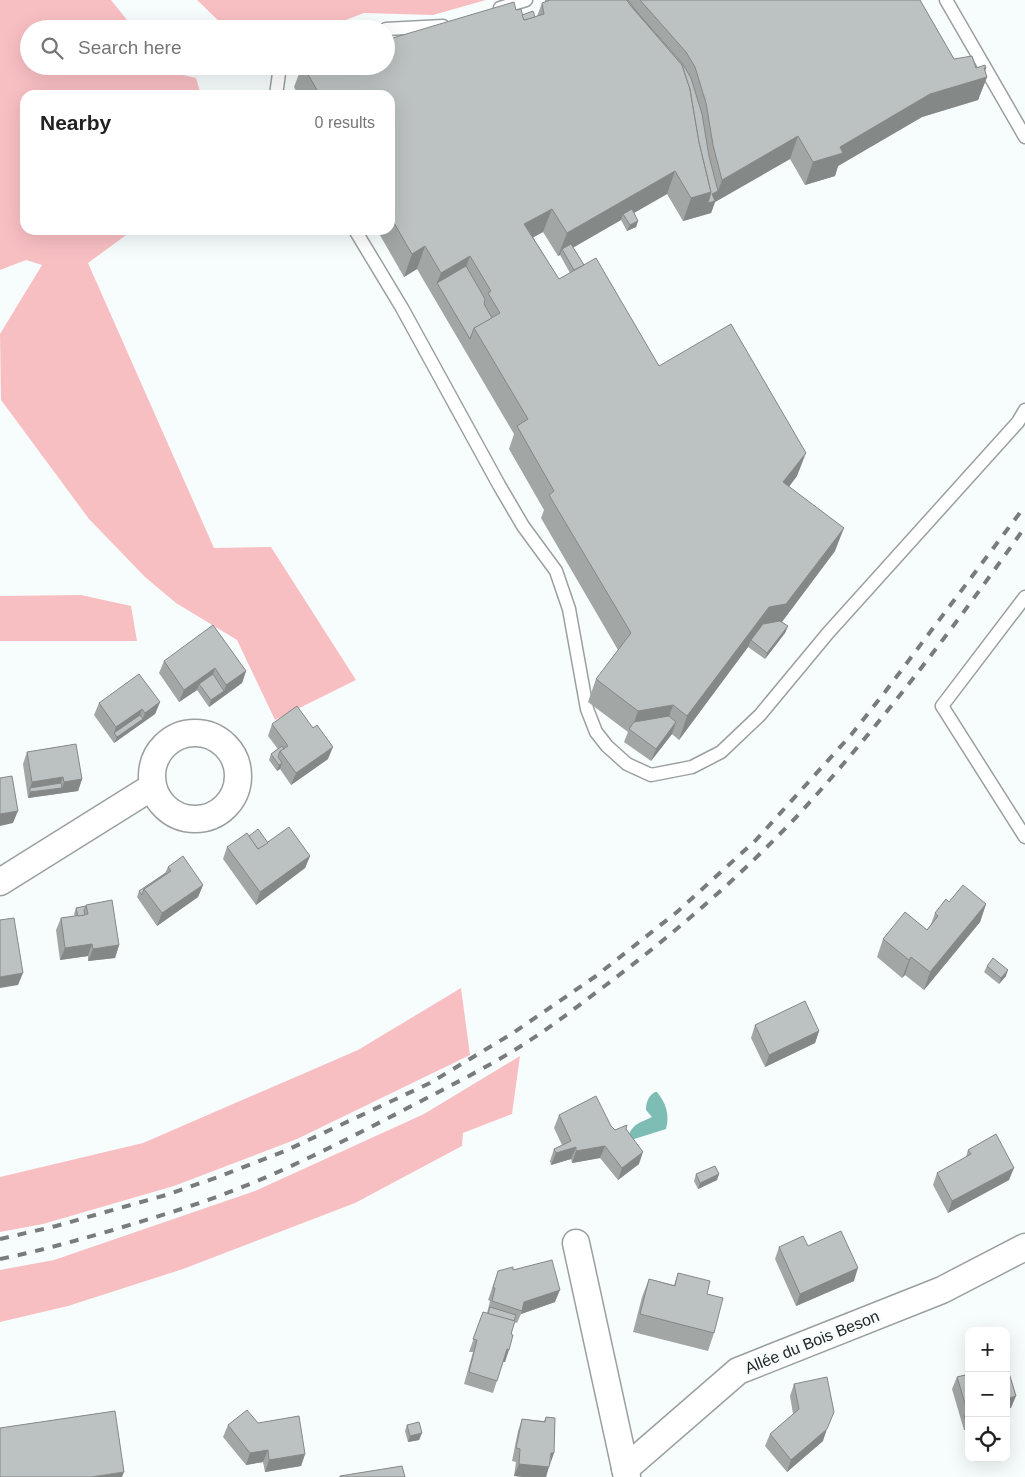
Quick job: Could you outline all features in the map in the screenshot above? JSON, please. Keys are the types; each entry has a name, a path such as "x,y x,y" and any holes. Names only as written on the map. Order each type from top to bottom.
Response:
{"street":[{"path":"0,882 152,787"},
{"name":"Allée du Bois Beson","path":"576,1243 626,1473 738,1372 942,1290 1025,1247"}],"lane":[{"path":"484,13 526,0"},
{"path":"946,0 1025,137"},
{"path":"395,29 441,27 458,22"},
{"path":"277,90 279,75"},
{"path":"358,235 402,308 523,526 556,571 569,609 586,708 596,732 607,746 627,764 651,775 692,767 721,752 760,715 828,633 1018,422 1025,410"},
{"path":"1025,597 942,706 1025,837"}],"shaded area":[{"path":"0,0 111,0 127,20 20,20 20,75 183,75 196,78 200,90 20,90 20,235 126,235 88,263 214,548 271,547 356,680 275,720 237,640 176,603 145,577 89,519 1,400 0,334 42,265 26,260 0,270"},
{"path":"197,0 486,0 433,15 364,13 346,20 218,20"},
{"path":"81,595 131,606 137,641 0,641 0,596"},
{"path":"461,988 470,1055 297,1139 174,1186 43,1224 0,1232 0,1177 143,1143 358,1050"},
{"path":"520,1056 512,1114 463,1133 462,1146 355,1203 183,1269 68,1306 0,1322 0,1270 54,1260 255,1191 424,1114"},
{"path":"657,1092 665,1105 668,1119 666,1129 631,1140 629,1134 633,1127 652,1117 646,1110 646,1107 649,1098"}],"building":[{"path":"550,0 627,0 682,65 690,89 699,142 711,192 691,198 675,171 567,233 552,209 524,224 559,279 596,258 659,366 731,324 806,453 783,482 844,528 786,604 769,607 687,716 673,705 638,711 596,679 631,633 549,495 554,491 517,426 528,419 474,328 500,313 488,293 491,291 470,256 441,273 425,246 412,254 395,225 395,90 317,90 308,75 395,75 395,37 514,2 516,10 521,9 524,20 544,14 542,3"},
{"path":"627,0 682,63 691,78 702,114 709,156 718,191 712,194 715,201 708,203 711,192 699,142 690,89 682,65 630,5"},
{"path":"640,0 920,0 954,59 972,56 976,68 985,65 987,77 930,94 840,147 843,153 813,162 798,136 722,180 713,145 706,103 695,67 686,52"},
{"path":"533,11 535,17 524,20 522,15"},
{"path":"632,209 638,221 630,225 623,214"},
{"path":"571,244 584,265 574,270 562,249"},
{"path":"466,266 485,299 484,304 492,318 474,328 470,339 437,283"},
{"path":"780,621 788,626 767,653 751,640 763,624"},
{"path":"213,625 246,671 226,685 215,668 184,690 164,661"},
{"path":"139,674 160,702 145,713 142,709 116,727 99,703"},
{"path":"213,674 224,691 211,700 199,684"},
{"path":"297,706 313,728 317,725 333,747 296,773 280,751 288,746 272,724"},
{"path":"140,715 143,719 117,737 114,733"},
{"path":"669,716 676,722 656,749 629,729 634,722"},
{"path":"76,744 82,779 64,782 63,777 32,782 27,752"},
{"path":"282,746 284,749 280,751 278,757 282,763 279,765 271,754"},
{"path":"12,776 18,811 0,814 0,778"},
{"path":"61,783 62,788 30,792 30,788"},
{"path":"289,827 310,856 260,892 227,847 247,833 258,849"},
{"path":"258,829 268,843 258,849 249,836"},
{"path":"183,856 203,885 162,913 144,889 171,871 168,867"},
{"path":"166,873 144,889 142,895 139,891"},
{"path":"963,885 986,904 930,972 911,957 909,960 883,939 905,912 927,930 938,916 935,913 946,899 949,902"},
{"path":"112,900 119,945 93,949 92,944 65,948 61,918 88,914 86,905"},
{"path":"86,906 85,915 78,916 76,908"},
{"path":"14,918 23,973 0,977 0,920"},
{"path":"993,958 1008,970 1001,978 987,966"},
{"path":"805,1001 819,1031 769,1055 755,1025"},
{"path":"596,1096 611,1126 615,1130 627,1125 626,1129 643,1152 622,1168 605,1146 576,1151 576,1147 556,1153 554,1149 571,1141 559,1115"},
{"path":"996,1134 1014,1168 952,1201 937,1173 971,1154 968,1150"},
{"path":"715,1166 719,1174 700,1183 696,1174"},
{"path":"841,1231 858,1268 800,1294 779,1247 803,1236 808,1246"},
{"path":"552,1260 560,1290 524,1302 522,1311 492,1301 495,1288 493,1288 498,1271 513,1267 513,1270"},
{"path":"678,1273 710,1281 707,1294 723,1298 714,1333 640,1314 649,1279 675,1286"},
{"path":"490,1307 516,1315 514,1321 488,1314"},
{"path":"483,1312 515,1321 509,1350 507,1349 497,1381 469,1372 477,1340 473,1339"},
{"path":"965,1375 965,1403 957,1377"},
{"path":"1010,1376 1016,1396 1010,1398"},
{"path":"827,1377 834,1412 827,1429 791,1460 770,1434 799,1409 794,1384"},
{"path":"247,1410 258,1423 299,1416 305,1454 269,1460 268,1450 250,1453 228,1425"},
{"path":"115,1411 124,1472 91,1477 0,1477 0,1428"},
{"path":"546,1417 555,1418 554,1453 551,1453 549,1467 519,1464 520,1449 516,1448 522,1419 545,1422"},
{"path":"419,1422 422,1433 410,1436 407,1425"},
{"path":"402,1466 405,1477 340,1477 340,1476"}],"railway":[{"path":"0,1239 56,1226 166,1195 285,1151 430,1083 513,1033 596,976 677,912 756,840 851,735 1025,506"},
{"path":"0,1259 71,1242 153,1218 206,1201 264,1178 330,1147 459,1081 532,1039 632,965 682,924 778,836 830,779 889,709 972,601 1025,527"}]}
